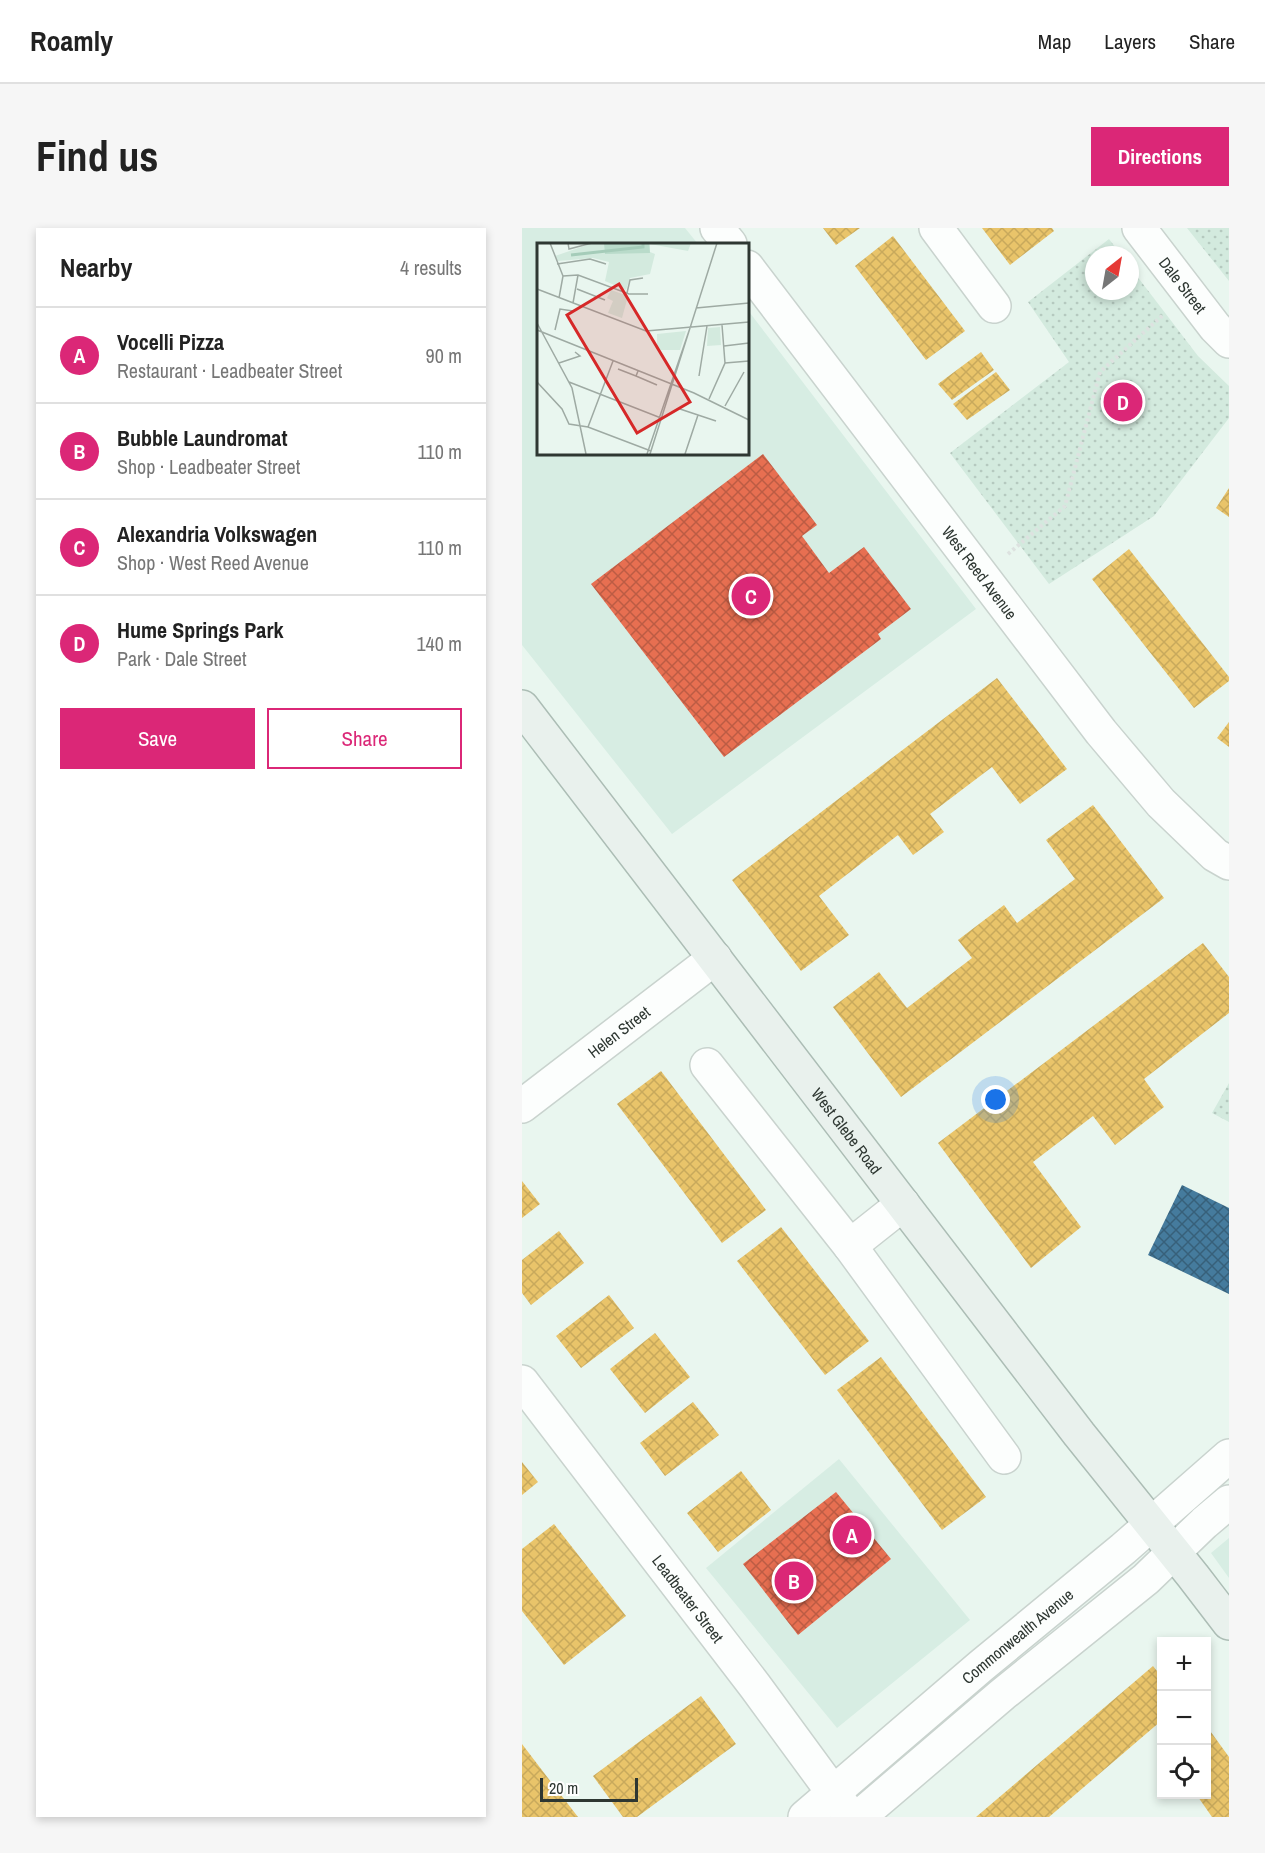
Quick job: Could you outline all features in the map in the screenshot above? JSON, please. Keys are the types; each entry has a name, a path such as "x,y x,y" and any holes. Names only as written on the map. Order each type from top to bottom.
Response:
{"main road":[{"name":"West Glebe Road","path":"522,707 1079,1434 1229,1623"}],"street":[{"path":"717,228 729,243"},
{"path":"936,228 994,306"},
{"name":"Dale Street","path":"1140,228 1229,341"},
{"name":"West Reed Avenue","path":"748,268 1101,732 1161,803 1215,855 1229,863"},
{"name":"Helen Street","path":"522,1106 715,958"},
{"path":"707,1065 850,1246 1004,1457"},
{"path":"850,1246 903,1204"},
{"name":"Leadbeater Street","path":"522,1382 755,1686 842,1805"},
{"name":"Commonwealth Avenue","path":"805,1817 842,1805 1229,1456"},
{"path":"859,1817 1003,1694 1146,1579 1229,1502"}],"path":[{"path":"982,576 1065,506 1100,372 1144,334 1188,291"}],"shaded area":[{"path":"522,228 685,228 697,243 537,243 537,454 748,454 748,310 976,609 672,834 522,645"},
{"path":"1187,228 1229,228 1229,281"},
{"path":"1109,239 1114,246 1100,246"},
{"path":"1085,258 1085,300 1139,300 1139,279 1198,356 1229,386 1229,418 1154,516 1049,584 950,453 1069,362 1028,302"},
{"path":"1229,1083 1229,1122 1212,1113"},
{"path":"839,1459 970,1620 837,1728 706,1568"},
{"path":"1229,1538 1229,1578 1211,1553"}],"building: Homes":[{"path":"823,228 860,228 836,245"},
{"path":"982,228 1052,228 1054,231 1010,265"},
{"path":"893,236 965,331 926,360 855,266"},
{"path":"981,352 994,370 952,400 938,384"},
{"path":"996,372 1010,390 967,420 953,404"},
{"path":"1229,488 1229,517 1216,508"},
{"path":"1129,549 1229,677 1229,681 1194,708 1092,579"},
{"path":"997,678 1067,769 1020,804 992,767 930,814 944,832 913,855 898,835 819,896 849,935 801,971 732,880"},
{"path":"1229,722 1229,747 1217,738"},
{"path":"1093,805 1164,898 901,1097 833,1007 879,972 907,1008 972,958 958,940 1004,905 1017,923 1075,879 1046,840"},
{"path":"1203,943 1229,977 1229,1013 1144,1079 1164,1107 1115,1145 1093,1116 1033,1162 1081,1227 1031,1268 938,1143"},
{"path":"661,1071 766,1210 722,1243 617,1104"},
{"path":"522,1181 540,1204 522,1218"},
{"path":"781,1227 869,1341 825,1375 737,1261"},
{"path":"559,1231 584,1263 531,1305 522,1293 522,1260"},
{"path":"609,1295 634,1328 581,1368 556,1336"},
{"path":"655,1333 690,1377 645,1413 610,1369"},
{"path":"881,1357 986,1497 942,1530 837,1390"},
{"path":"693,1402 719,1435 665,1476 640,1443"},
{"path":"522,1462 538,1482 522,1495"},
{"path":"741,1471 771,1510 718,1552 687,1513"},
{"path":"554,1524 626,1616 564,1665 522,1611 522,1549"},
{"path":"1153,1666 1157,1671 1157,1724 1049,1817 976,1817"},
{"path":"701,1696 736,1744 637,1817 623,1817 593,1776"},
{"path":"1211,1732 1229,1757 1229,1817 1212,1817 1199,1799 1211,1799"},
{"path":"522,1744 561,1795 578,1817 522,1817"}],"building: Shops":[{"path":"763,454 817,525 802,536 829,573 864,547 911,609 878,634 881,639 724,757 591,584"},
{"path":"836,1492 891,1559 798,1635 743,1564"}],"building: Public":[{"path":"1182,1185 1229,1208 1229,1294 1148,1255"}],"place":[{"name":"Hume Springs Park","path":"1123,402"},
{"name":"Alexandria Volkswagen","path":"751,596"},
{"name":"Vocelli Pizza","path":"852,1535"},
{"name":"Bubble Laundromat","path":"794,1581"}]}
